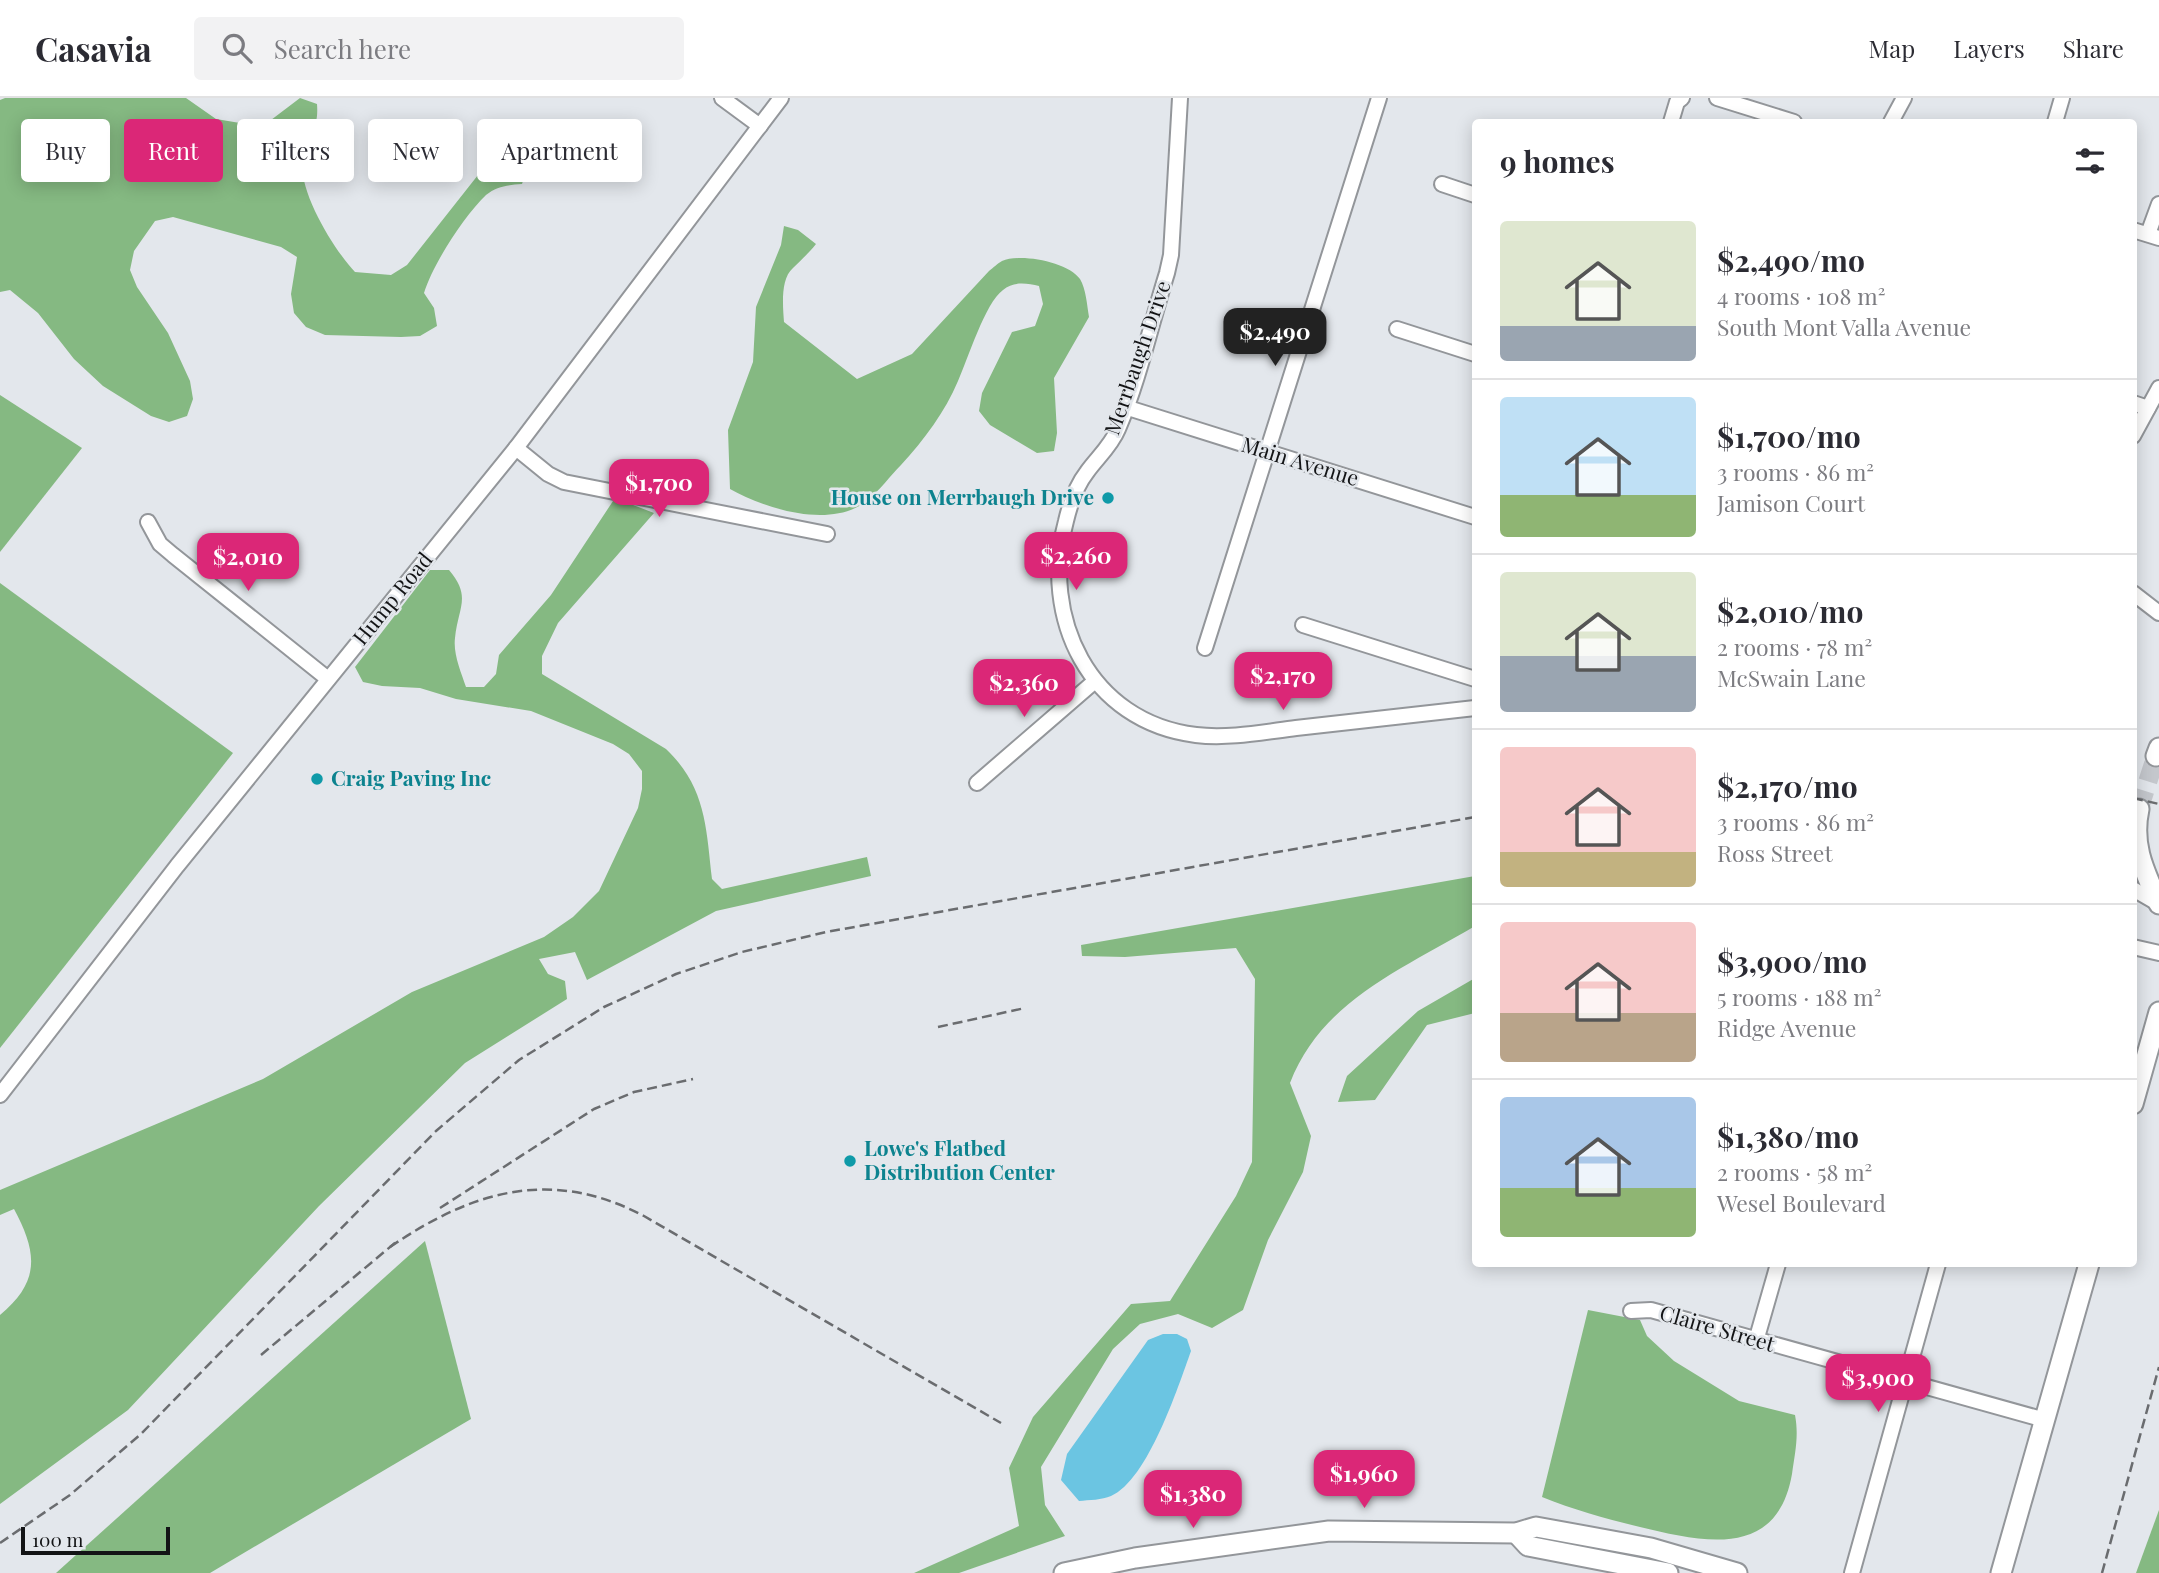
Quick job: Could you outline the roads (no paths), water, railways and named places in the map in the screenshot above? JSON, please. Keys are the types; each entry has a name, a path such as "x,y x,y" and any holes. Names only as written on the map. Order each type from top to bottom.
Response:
{"main road":[{"path":"2137,820 2139,809"},
{"path":"2137,853 2159,904"},
{"path":"2137,1090 2159,1012"},
{"path":"2001,1573 2088,1267"},
{"path":"1064,1573 1135,1558 1329,1531 1516,1533 1536,1527 1651,1548 1737,1573"},
{"path":"1516,1533 1528,1546 1668,1573"}],"street":[{"path":"722,98 760,126"},
{"name":"Hump Road","path":"0,1095 177,866 516,448 780,98"},
{"name":"Merrbaugh Drive","path":"1180,98 1171,255 1117,431 1077,488 1065,521 1058,566 1060,606 1081,662 1095,681 1118,702 1145,718 1195,735 1245,734 1472,708"},
{"path":"1205,648 1379,98"},
{"path":"1672,119 1677,102 1682,98"},
{"path":"1717,98 1784,119"},
{"path":"1893,119 1904,98"},
{"path":"2056,119 2062,98"},
{"path":"1442,184 1472,194"},
{"path":"2147,234 2159,204"},
{"path":"1397,329 1472,353"},
{"path":"2137,429 2159,388"},
{"path":"2137,404 2148,408"},
{"name":"Main Avenue","path":"1125,407 1472,516"},
{"path":"516,448 535,465 564,482 827,534"},
{"path":"148,522 166,550 328,679"},
{"path":"2137,596 2159,613"},
{"path":"1303,625 1472,678"},
{"path":"977,783 1095,681"},
{"path":"2137,892 2159,904"},
{"path":"2137,948 2159,953"},
{"path":"1756,1341 1777,1267"},
{"path":"1852,1573 1937,1267"},
{"name":"Claire Street","path":"1632,1311 1651,1310 2045,1420"}],"water":[{"path":"1163,1334 1177,1334 1187,1339 1191,1351 1170,1408 1149,1453 1125,1487 1111,1496 1079,1501 1061,1480 1067,1454 1148,1340"}],"tunnel":[{"path":"2139,809 2156,756"}],"railway":[{"path":"2137,799 2159,804"},
{"path":"0,1543 70,1495 141,1434 436,1131 519,1060 604,1007 676,974 742,952 826,932 1472,818"},
{"path":"938,1027 1025,1008"},
{"path":"440,1208 594,1109 634,1092 693,1079"},
{"path":"390,1247 451,1212 513,1192 577,1192 610,1201 644,1216 1001,1423"},
{"path":"261,1355 396,1242"},
{"path":"2102,1573 2159,1367"}],"place":[{"name":"House on Merrbaugh Drive","path":"1108,498"},
{"name":"Craig Paving Inc","path":"317,779"},
{"name":"Lowe's Flatbed Distribution Center","path":"850,1161"}]}
